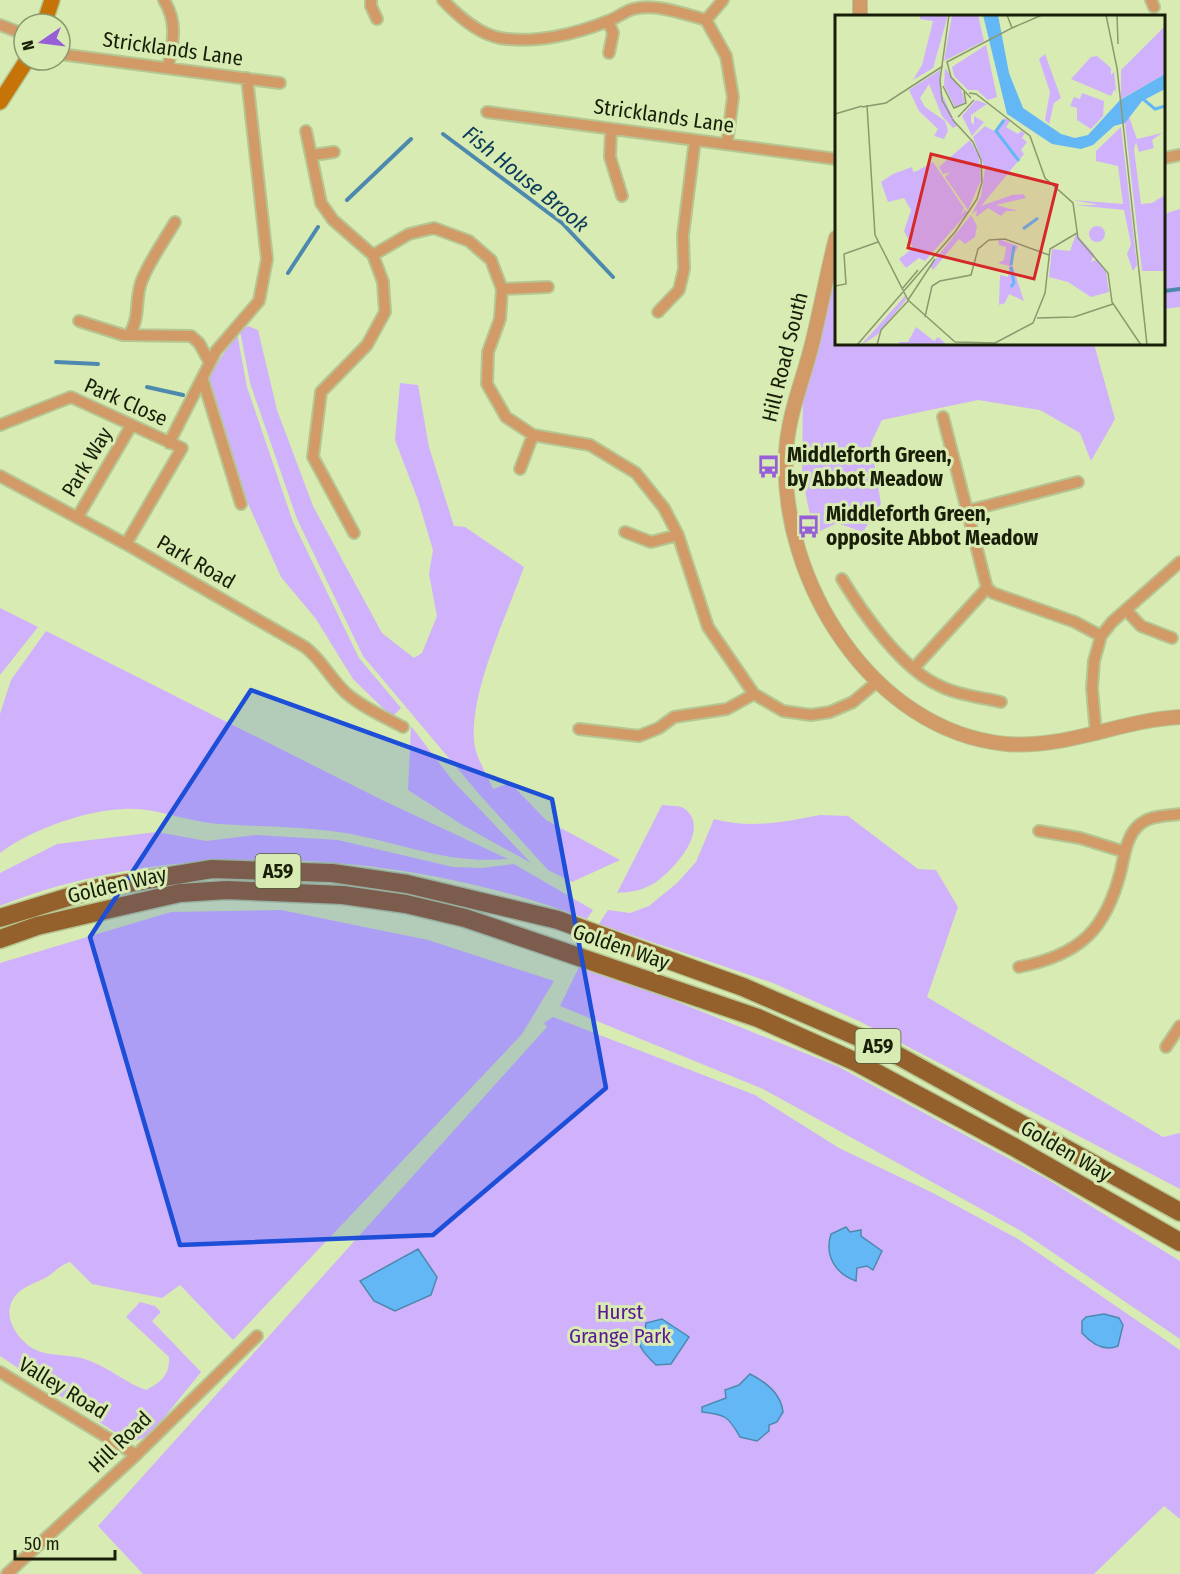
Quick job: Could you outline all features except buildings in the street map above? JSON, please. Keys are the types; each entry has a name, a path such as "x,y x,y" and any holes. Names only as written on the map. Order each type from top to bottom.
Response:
{"highway":[{"name":"Golden Way","path":"0,918 98,888 212,869 332,873 407,884 558,920 743,987 886,1049 1180,1212"},
{"name":"Golden Way","path":"0,939 37,926 180,893 227,890 343,895 406,904 465,918 758,1018 856,1062 1014,1146 1180,1242"},
{"path":"1111,1174 1180,1204"}],"main road":[{"path":"0,102 19,72"}],"street":[{"path":"164,0 173,15 175,34 168,67"},
{"path":"371,0 377,20"},
{"path":"443,0 459,17 498,38 535,39 575,32 634,9 661,9 706,20 726,56 733,97 727,144"},
{"path":"706,20 723,0"},
{"path":"608,21 613,33 609,53"},
{"name":"Stricklands Lane","path":"72,55 280,83"},
{"path":"169,442 216,351 259,301 267,259 247,78"},
{"name":"Stricklands Lane","path":"487,112 835,159"},
{"path":"611,129 610,157 622,196"},
{"path":"306,131 313,155 321,203 348,235 373,255 383,282 385,312 367,345 321,392 313,457 354,533"},
{"path":"658,312 679,290 684,268 683,235 695,140"},
{"path":"313,155 334,152"},
{"path":"1165,158 1180,155"},
{"path":"129,335 138,315 138,290 142,279 175,222"},
{"path":"373,255 409,234 434,228 470,241 491,260 501,289 500,319 488,352 487,384 506,417 533,435 590,445 636,472 664,508 678,535 708,627 754,694 783,711 811,716 830,712 853,702 878,681"},
{"name":"Hill Road South","path":"835,247 812,345 791,408 786,454 788,499 797,545 812,588 846,645 878,681 921,716 945,728 981,739 1035,745 1096,734 1159,718 1180,717"},
{"path":"501,289 548,287"},
{"path":"80,321 114,334 191,336 199,343 210,363"},
{"path":"203,380 241,504"},
{"name":"Park Close","path":"0,425 71,397 169,442"},
{"path":"943,417 987,588 993,593 1075,622 1101,636"},
{"name":"Park Way","path":"77,518 131,426"},
{"path":"520,469 533,435"},
{"name":"Park Road","path":"169,442 182,448 126,544 305,647 318,657 348,695 403,727"},
{"path":"0,476 126,544"},
{"path":"967,511 1078,482"},
{"path":"625,532 651,542 678,535"},
{"path":"1096,734 1092,688 1094,661 1101,636 1180,562"},
{"path":"842,579 864,616 914,668 936,685 1001,702"},
{"path":"914,668 987,588"},
{"path":"1127,611 1141,626 1172,638"},
{"path":"579,729 639,736 660,728 674,717 727,709 754,694"},
{"path":"1018,967 1048,961 1066,952 1097,926 1112,903 1125,852 1133,831 1143,821 1155,816 1180,814"},
{"path":"1039,831 1080,838 1125,852"},
{"path":"1166,1047 1180,1026"},
{"name":"Hill Road","path":"7,1574 136,1455 257,1336"},
{"name":"Valley Road","path":"0,1372 136,1455"}],"highlighted area":[{"path":"251,690 552,799 606,1088 433,1235 180,1245 90,937"}],"green space":[{"path":"1180,209 1180,307 1165,309 1165,214"},
{"path":"830,287 835,290 835,345 1094,345 1115,419 1091,461 1080,433 1040,410 978,400 882,420 871,443 881,504 863,532 837,523 814,534 802,476 803,397"},
{"path":"248,326 258,330 277,410 313,506 382,633 414,658 422,653 437,616 429,574 433,550 418,500 395,440 400,383 418,385 429,447 454,526 465,527 524,567 491,653 478,699 474,721 474,741 479,759 493,789 510,783 546,820 620,860 572,882 548,870 479,794 363,656 297,519 250,383 240,331"},
{"path":"237,333 247,387 293,522 359,658 401,708 392,717 353,679 316,619 281,577 246,499 208,378"},
{"path":"0,608 38,627 0,675"},
{"path":"46,631 382,800 508,859 466,859 334,831 207,823 136,809 109,810 76,817 42,829 0,853 0,714 11,680"},
{"path":"411,726 453,781 531,863 464,826 408,790"},
{"path":"662,805 683,808 692,818 694,828 686,850 669,871 653,884 640,890 617,893"},
{"path":"820,815 848,816 918,869 936,870 958,907 927,997 1163,1137 1180,1133 1180,1189 859,1021 773,983 599,924 608,910 630,913 649,906 677,883 696,862 714,819 754,824"},
{"path":"157,832 206,841 256,835 338,840 453,867 482,868 514,864 593,910 587,919 518,896 446,879 371,866 294,860 218,861 142,868 69,883 0,906 0,873 57,844"},
{"path":"281,910 428,940 554,981 522,1034 233,1340 180,1285 162,1298 92,1284 70,1262 19,1292 10,1306 10,1320 13,1328 29,1346 43,1353 90,1361 146,1390 156,1384 166,1373 169,1357 126,1317 140,1302 155,1306 161,1312 152,1321 201,1372 150,1435 131,1443 0,1356 0,963 171,912"},
{"path":"581,963 837,1066 1047,1179 1180,1261 1180,1339 1021,1231 763,1089 560,1006"},
{"name":"Hurst Grange Park","path":"553,1017 755,1095 839,1148 933,1193 1018,1239 1180,1350 1180,1519 1164,1506 1094,1574 143,1574 98,1526 547,1027 544,1023"}],"water":[{"path":"846,1227 850,1232 861,1230 861,1236 882,1251 873,1270 867,1266 857,1268 856,1281 837,1269 829,1250 831,1234"},
{"path":"418,1249 437,1277 431,1295 395,1311 374,1301 360,1281"},
{"path":"1104,1314 1119,1318 1123,1325 1118,1346 1113,1348 1098,1346 1082,1333 1082,1321 1086,1317"},
{"path":"662,1319 689,1337 671,1364 656,1365 641,1347 638,1334 645,1330 646,1323"},
{"path":"750,1374 772,1389 783,1412 777,1422 769,1425 769,1431 757,1441 740,1437 726,1418 702,1412 702,1407 726,1398 725,1390 739,1385"}],"waterway":[{"name":"Fish House Brook","path":"443,134 562,223 613,277"},
{"name":"Fish House Brook","path":"347,200 411,139"},
{"name":"Fish House Brook","path":"288,273 318,227"},
{"name":"Fish House Brook","path":"1165,291 1180,289"},
{"name":"Fish House Brook","path":"56,362 98,364"},
{"name":"Fish House Brook","path":"147,387 183,395"}],"place":[{"name":"Middleforth Green, by Abbot Meadow","path":"769,467"},
{"name":"Middleforth Green, opposite Abbot Meadow","path":"808,526"}]}
